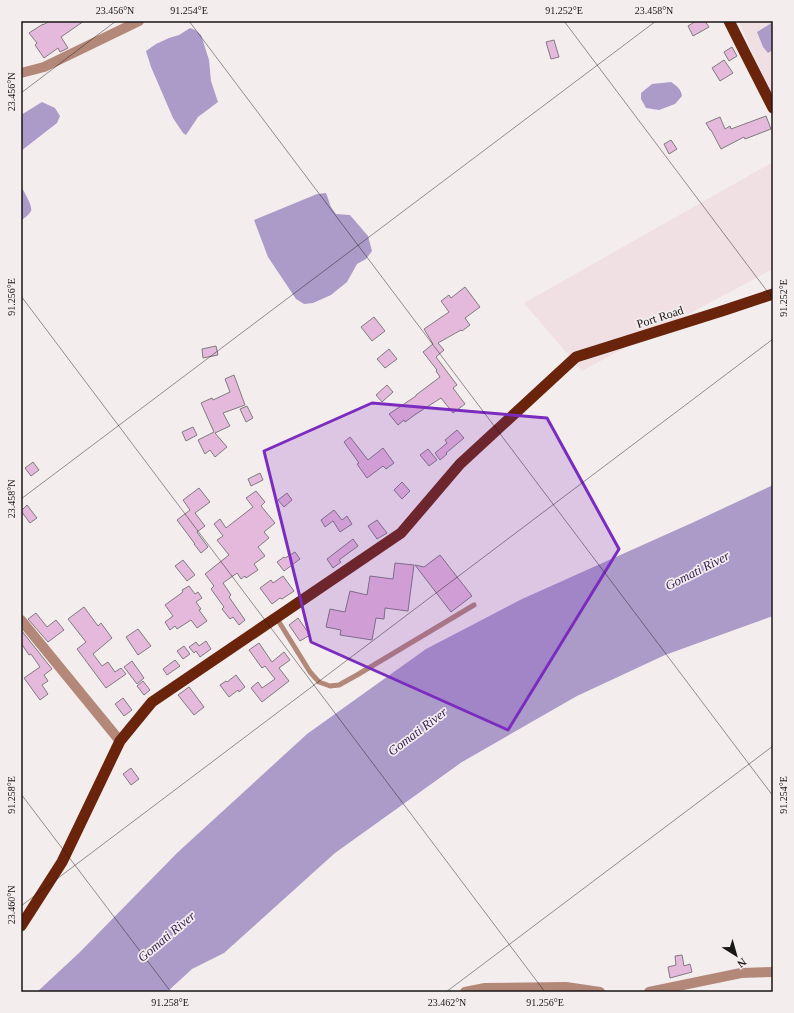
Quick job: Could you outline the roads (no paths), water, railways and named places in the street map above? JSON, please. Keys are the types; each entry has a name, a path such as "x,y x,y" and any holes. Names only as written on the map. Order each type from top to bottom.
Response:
{"highway":[{"path":"729,21 773,108"},
{"name":"Port Road","path":"21,926 62,862 120,741 152,702 400,533 460,464 576,357 773,294"}],"street":[{"path":"21,73 44,68 139,21"},
{"path":"21,620 120,741"},
{"path":"649,992 741,973 773,972"},
{"path":"465,992 485,988 566,987 600,992"}],"lane":[{"path":"276,617 310,672 319,682 330,686 339,685 474,606"}],"water":[{"path":"773,22 773,50 768,53 763,47 757,32"},
{"path":"190,28 201,35 209,60 211,81 218,102 198,117 186,135 173,118 151,67 146,51 156,44 179,35"},
{"path":"671,82 681,91 682,96 675,104 659,110 646,108 641,99 641,93 652,84"},
{"path":"42,102 55,108 60,116 57,123 21,151 21,115"},
{"path":"21,186 30,202 31,211 21,221"},
{"path":"326,193 331,207 336,214 350,215 368,236 372,251 366,259 357,264 347,282 331,295 313,303 304,304 296,299 268,257 254,220 317,194"},
{"name":"Gomati River","path":"773,485 773,616 665,655 577,696 462,762 335,853 224,953 192,969 167,992 37,992 80,952 177,853 307,734 426,649 522,599"}]}
